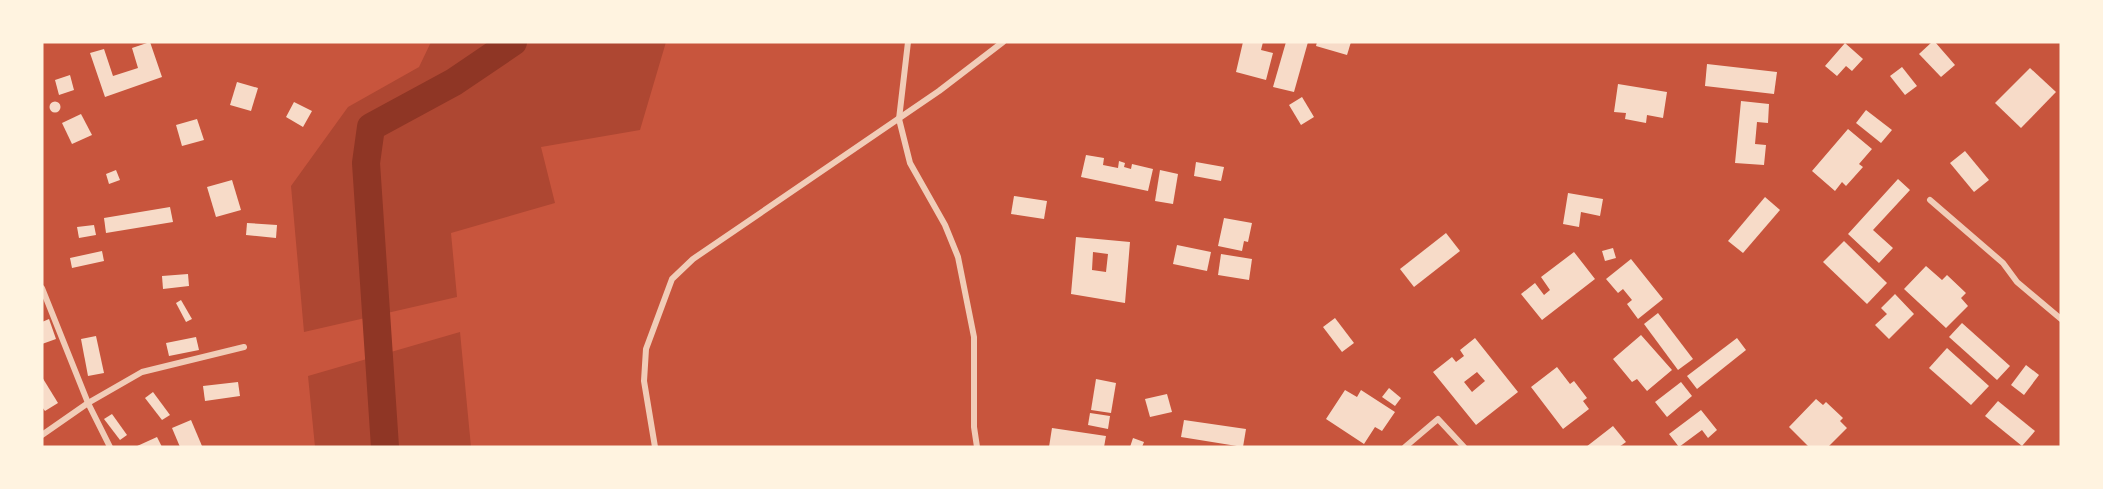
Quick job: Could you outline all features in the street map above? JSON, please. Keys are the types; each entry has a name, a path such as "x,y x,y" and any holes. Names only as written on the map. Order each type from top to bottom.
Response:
{"street":[{"path":"908,42 899,119 910,163 945,225 958,257 974,337 974,427 977,447"},
{"path":"655,447 644,381 646,350 672,279 693,259 939,91 1003,42"},
{"path":"1930,200 2002,263 2017,282 2061,319"},
{"path":"42,288 88,403 110,447"},
{"path":"42,435 88,403 142,372 244,347"},
{"path":"1405,447 1438,418 1464,447"}],"shaded area":[{"path":"431,42 666,42 640,130 541,147 555,203 451,233 457,297 304,332 291,186 348,107 419,67"},
{"path":"460,332 471,447 315,447 308,376"}],"building":[{"path":"150,42 162,77 105,97 90,53 104,49 113,76 138,68 132,48"},
{"path":"1243,42 1263,42 1261,50 1273,53 1266,80 1236,72"},
{"path":"1286,42 1308,42 1294,92 1273,87"},
{"path":"1317,42 1351,42 1347,55 1316,46"},
{"path":"1935,42 1955,65 1941,77 1919,54"},
{"path":"1845,43 1863,59 1852,71 1846,66 1837,76 1825,66"},
{"path":"1707,64 1777,72 1774,94 1705,86"},
{"path":"1902,67 1917,86 1905,95 1890,76"},
{"path":"2030,68 2056,92 2021,128 1995,103"},
{"path":"70,75 74,90 59,95 55,80"},
{"path":"237,82 258,88 251,111 230,105"},
{"path":"1618,84 1667,92 1663,118 1647,115 1646,123 1625,119 1626,113 1614,112"},
{"path":"1302,97 1314,117 1301,125 1289,105"},
{"path":"55,101 61,107 55,113 49,107"},
{"path":"1741,101 1769,104 1768,123 1757,122 1755,144 1766,145 1764,165 1735,163"},
{"path":"294,102 312,111 303,127 286,117"},
{"path":"1866,110 1892,130 1881,143 1856,123"},
{"path":"81,114 92,135 72,144 62,123"},
{"path":"197,119 204,140 182,146 176,125"},
{"path":"1848,129 1872,149 1859,164 1863,167 1846,186 1842,182 1835,191 1812,171"},
{"path":"1965,151 1989,180 1974,192 1950,163"},
{"path":"1086,155 1104,158 1103,165 1118,168 1119,161 1125,163 1124,167 1131,169 1132,164 1153,169 1148,191 1081,177"},
{"path":"1196,162 1224,167 1221,181 1194,176"},
{"path":"116,170 120,180 109,184 106,174"},
{"path":"1160,170 1178,174 1173,204 1155,201"},
{"path":"1898,179 1910,190 1873,230 1893,248 1879,263 1848,234"},
{"path":"232,180 241,210 216,217 207,187"},
{"path":"1568,193 1603,199 1600,216 1581,212 1579,227 1563,224"},
{"path":"1014,196 1047,201 1044,219 1011,214"},
{"path":"1765,197 1780,210 1743,253 1728,241"},
{"path":"170,207 173,222 106,233 104,218"},
{"path":"1224,218 1252,223 1248,242 1244,241 1242,251 1218,246"},
{"path":"247,223 277,225 276,238 246,235"},
{"path":"94,225 96,235 79,238 77,227"},
{"path":"1446,233 1460,251 1414,287 1400,269"},
{"path":"1076,237 1130,242 1125,303 1071,294","holes":["1093,252 1108,254 1106,272 1092,270"]},
{"path":"1844,241 1887,283 1867,304 1823,262"},
{"path":"1177,245 1211,252 1207,271 1173,264"},
{"path":"1613,248 1616,258 1605,261 1602,251"},
{"path":"102,251 104,261 72,268 70,258"},
{"path":"1574,252 1595,279 1542,320 1521,294 1535,283 1544,295 1550,290 1541,277"},
{"path":"1221,254 1252,259 1249,280 1218,275"},
{"path":"1631,259 1663,299 1638,319 1627,304 1632,300 1623,289 1618,293 1606,279"},
{"path":"1926,266 1942,280 1947,275 1966,293 1961,298 1968,306 1946,328 1904,289"},
{"path":"188,274 189,286 163,289 162,276"},
{"path":"1895,294 1914,314 1889,339 1875,325 1887,314 1881,308"},
{"path":"181,300 192,319 186,322 176,303"},
{"path":"1658,313 1693,359 1678,370 1644,324"},
{"path":"1335,318 1354,343 1342,352 1323,327"},
{"path":"49,319 56,339 42,344 42,322"},
{"path":"1962,323 2010,366 1997,380 1949,337"},
{"path":"1641,335 1672,370 1647,391 1637,379 1632,382 1613,359"},
{"path":"96,336 104,373 88,376 81,339"},
{"path":"196,337 199,350 169,356 166,343"},
{"path":"1475,338 1518,392 1476,425 1433,372 1452,357 1456,362 1464,356 1460,350","holes":["1477,372 1485,381 1472,392 1464,382"]},
{"path":"1737,338 1746,350 1697,389 1687,376"},
{"path":"1947,348 1989,386 1971,405 1929,368"},
{"path":"2026,365 2039,375 2024,395 2011,385"},
{"path":"1557,367 1570,384 1574,381 1587,398 1583,401 1589,409 1563,429 1531,387"},
{"path":"42,377 58,403 45,411 42,407"},
{"path":"1096,379 1116,383 1111,413 1091,410"},
{"path":"238,382 240,396 205,401 203,386"},
{"path":"1681,382 1692,396 1667,417 1655,402"},
{"path":"1389,388 1401,398 1395,406 1382,397"},
{"path":"1345,390 1357,397 1361,390 1395,412 1382,431 1375,427 1364,444 1326,419"},
{"path":"153,392 170,415 162,420 145,398"},
{"path":"1167,394 1172,412 1150,417 1145,399"},
{"path":"1816,399 1823,405 1826,402 1843,418 1840,421 1847,428 1828,447 1809,447 1789,427"},
{"path":"1998,401 2035,431 2022,446 1985,416"},
{"path":"1701,410 1717,430 1708,438 1702,430 1679,447 1669,434"},
{"path":"1090,413 1110,416 1108,429 1088,425"},
{"path":"112,414 127,435 120,440 104,419"},
{"path":"191,420 202,446 180,447 172,428"},
{"path":"1184,420 1246,429 1243,447 1181,437"},
{"path":"1613,426 1626,442 1619,447 1586,447"},
{"path":"1052,428 1106,436 1104,447 1049,447"},
{"path":"157,437 162,447 135,447"},
{"path":"1133,438 1144,442 1142,447 1130,447"}],"waterway":[{"path":"385,447 366,163 371,127 454,82 513,42"}]}
